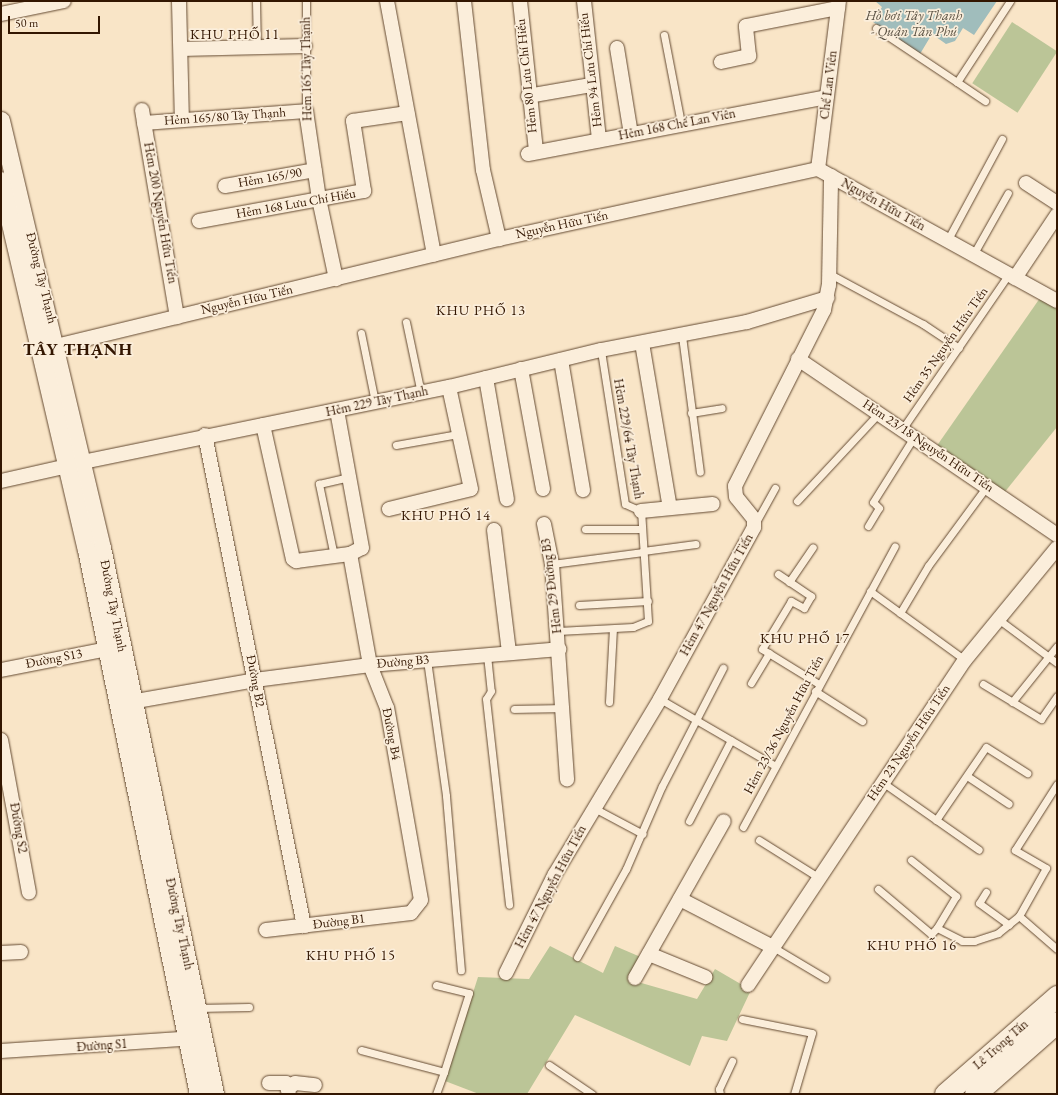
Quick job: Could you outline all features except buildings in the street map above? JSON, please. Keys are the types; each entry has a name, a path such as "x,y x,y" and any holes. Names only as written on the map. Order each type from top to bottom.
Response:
{"main road":[{"name":"Lê Trọng Tấn","path":"946,1094 1057,996"},
{"name":"Lê Trọng Tấn","path":"975,1094 1057,1022"}],"street":[{"path":"1,14 64,1"},
{"path":"179,1 182,120"},
{"path":"387,1 434,255"},
{"path":"464,1 483,170 499,239"},
{"name":"Hẻm 80 Lưu Chí Hiếu","path":"520,1 532,152"},
{"name":"Hẻm 94 Lưu Chí Hiếu","path":"584,1 591,85 600,140"},
{"path":"722,62 749,56 746,26 838,5"},
{"name":"Chế Lan Viên","path":"818,169 838,5"},
{"path":"181,49 305,46"},
{"path":"617,48 631,134"},
{"path":"528,96 591,85"},
{"name":"Hẻm 168 Chế Lan Viên","path":"532,152 827,97"},
{"name":"Hẻm 165/80 Tây Thạnh","path":"143,117 182,120 306,111"},
{"name":"Hẻm 165 Tây Thạnh","path":"306,111 319,199 336,279"},
{"name":"Hẻm 168 Lưu Chí Hiếu","path":"199,221 364,191 353,121 407,113"},
{"name":"Hẻm 200 Nguyễn Hữu Tiến","path":"143,117 177,317"},
{"name":"Đường Tây Thạnh","path":"1,121 75,464 195,1038 199,1094"},
{"name":"Nguyễn Hữu Tiến","path":"50,348 499,239 818,169 1057,302"},
{"name":"Hẻm 165/90","path":"225,186 315,170"},
{"name":"Hẻm 47 Nguyễn Hữu Tiến","path":"506,973 555,874 660,699 755,524 738,502 735,486 827,298 830,274 831,176"},
{"path":"1026,183 1057,203"},
{"name":"Đường Tây Thạnh","path":"2,192 50,348"},
{"path":"1012,276 1057,215"},
{"name":"Hẻm 229 Tây Thạnh","path":"1,481 205,435 263,425 449,387 601,350 676,337 747,322 827,298"},
{"path":"642,343 670,508"},
{"name":"Hẻm 23/18 Nguyễn Hữu Tiến","path":"798,359 903,428 1057,535"},
{"path":"561,360 583,490"},
{"path":"521,369 543,490"},
{"path":"486,378 507,499"},
{"path":"389,509 470,489 449,387"},
{"path":"263,425 292,558 296,561 350,554 362,548 337,410"},
{"name":"Đường B2","path":"205,435 304,926"},
{"name":"Đường Tây Thạnh","path":"75,464 107,649 125,703 197,1008 195,1038 215,1094"},
{"path":"641,511 713,504"},
{"name":"Hẻm 29 Đường B3","path":"544,524 552,564 559,649"},
{"path":"494,530 509,653"},
{"name":"Hẻm 23 Nguyễn Hữu Tiến","path":"748,985 818,877 965,660 1057,548"},
{"name":"Đường B4","path":"350,554 370,665 387,708 421,900 411,914"},
{"name":"Đường S13","path":"1,670 107,649"},
{"path":"559,649 567,779"},
{"name":"Đường B3","path":"125,703 255,680 370,665 559,649"},
{"name":"Đường S2","path":"1,740 8,806 29,892"},
{"path":"635,978 724,821"},
{"path":"680,899 773,947"},
{"name":"Đường B1","path":"266,930 411,914"},
{"path":"1,953 21,952"},
{"path":"649,954 706,977"},
{"name":"Đường S1","path":"1,1051 195,1038"},
{"path":"269,1083 290,1090 295,1083 315,1085"}],"lane":[{"path":"256,1 257,47"},
{"name":"Hẻm 165 Tây Thạnh","path":"306,1 306,111"},
{"path":"957,82 1010,1"},
{"path":"876,28 985,101"},
{"path":"664,35 681,123"},
{"path":"948,241 1002,139"},
{"path":"973,255 1008,193"},
{"path":"830,274 923,324 959,348"},
{"name":"Hẻm 35 Nguyễn Hữu Tiến","path":"903,428 1012,276"},
{"path":"406,322 421,393"},
{"path":"361,333 375,402"},
{"path":"676,337 691,413 700,472"},
{"name":"Hẻm 229/64 Tây Thạnh","path":"558,631 613,629 645,624 648,601 641,511 625,504 601,350"},
{"path":"691,413 722,408"},
{"path":"797,501 879,413"},
{"path":"396,445 458,434"},
{"path":"868,526 879,508 874,502 914,437"},
{"path":"334,556 319,484 349,476"},
{"path":"900,613 928,566 987,486"},
{"path":"755,524 775,488"},
{"path":"585,528 642,529"},
{"path":"552,564 696,544"},
{"name":"Hẻm 23/36 Nguyễn Hữu Tiến","path":"743,827 774,766 895,546"},
{"path":"789,582 813,547"},
{"path":"778,574 811,596 804,608 791,601 762,649 819,684"},
{"path":"870,591 965,660"},
{"path":"580,605 648,601"},
{"path":"998,619 1057,662"},
{"path":"609,702 613,629"},
{"path":"1012,702 1057,646"},
{"path":"751,683 769,653"},
{"path":"487,655 491,691 486,699 509,905"},
{"path":"427,660 446,796 461,970"},
{"path":"577,957 643,834 662,786 723,668"},
{"path":"983,684 1041,719 1057,696"},
{"path":"815,691 862,721"},
{"path":"660,699 774,766"},
{"path":"514,709 563,708"},
{"path":"689,821 731,740"},
{"path":"936,820 986,747 1027,773"},
{"path":"967,776 1009,804"},
{"path":"882,782 979,850"},
{"path":"937,928 962,941 974,941 998,934 1019,916 1046,868 1015,850 1057,784"},
{"path":"594,808 643,834"},
{"path":"759,840 818,877"},
{"path":"878,889 931,934 937,928 956,896 912,860"},
{"path":"986,892 979,903 1009,925"},
{"path":"1019,916 1057,949"},
{"path":"773,947 825,978"},
{"path":"436,984 469,993 436,1094"},
{"path":"197,1008 249,1007"},
{"path":"742,1019 812,1033 794,1094"},
{"path":"361,1050 444,1072"},
{"path":"720,1094 719,1089 732,1061"},
{"path":"549,1065 592,1094"}],"green space":[{"path":"1012,22 1057,51 1018,113 972,83"},
{"path":"1040,298 1057,308 1057,427 1004,493 936,447"},
{"path":"550,946 603,973 615,946 643,958 631,980 697,999 715,969 751,990 727,1041 702,1036 690,1066 575,1015 527,1094 479,1094 445,1081 478,977 529,979"}],"water":[{"name":"Hồ bơi Tây Thạnh - Quận Tân Phú","path":"875,1 997,1 974,35 963,28 955,41 946,44 932,34 920,54 873,22 882,7"}],"district":[{"name":"KHU PHỐ 11","path":"235,34"},
{"name":"KHU PHỐ 13","path":"481,310"},
{"name":"TÂY THẠNH","path":"78,350"},
{"name":"KHU PHỐ 14","path":"446,515"},
{"name":"KHU PHỐ 17","path":"805,638"},
{"name":"KHU PHỐ 16","path":"912,945"},
{"name":"KHU PHỐ 15","path":"351,955"}]}
